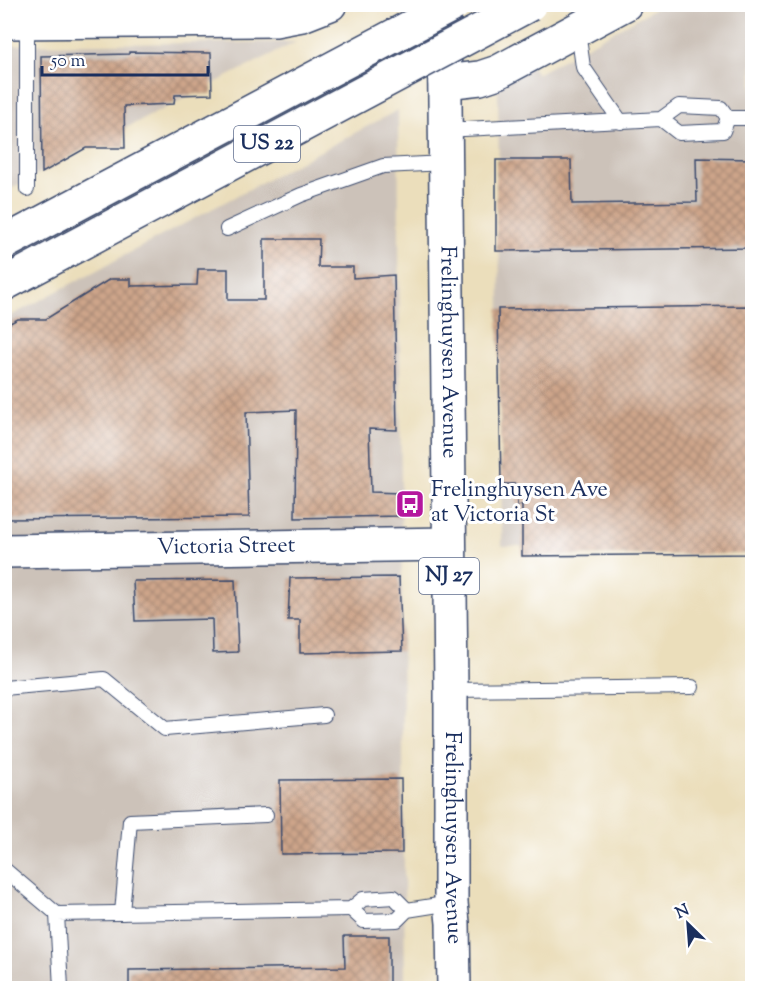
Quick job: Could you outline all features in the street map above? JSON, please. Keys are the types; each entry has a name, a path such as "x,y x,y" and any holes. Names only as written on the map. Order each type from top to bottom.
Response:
{"main road":[{"path":"16,22 275,20 302,15 330,4"},
{"name":"Frelinghuysen Avenue","path":"444,4 451,903 454,988"},
{"name":"US 22","path":"4,243 454,4"},
{"name":"US 22","path":"4,284 531,4"},
{"path":"445,82 480,78 498,72 625,4"},
{"name":"Victoria Street","path":"4,551 449,544"}],"lane":[{"path":"16,22 27,189"},
{"path":"578,30 583,67 621,122"},
{"path":"446,130 661,119 679,106 721,108 728,118"},
{"path":"661,119 679,133 723,131 728,118"},
{"path":"728,118 753,118"},
{"path":"227,229 302,195 383,166 446,163"},
{"path":"4,688 104,679 165,729 324,715"},
{"path":"451,690 692,687"},
{"path":"122,913 130,821 266,815"},
{"path":"4,869 57,914 351,909 363,899 394,897 408,910"},
{"path":"351,909 364,921 396,920 408,910 451,903"},
{"path":"57,914 61,988"}],"shaded area":[{"path":"661,5 752,5 752,546 502,546 498,82 531,65 537,74"},
{"path":"296,42 86,148 5,192 5,45"},
{"path":"398,110 405,988 5,988 5,319"}],"building":[{"path":"129,52 211,53 212,94 175,95 174,104 124,106 125,148 86,148 42,173 41,56 129,54"},
{"path":"696,158 753,159 753,248 496,251 496,160 571,160 572,204 697,202"},
{"path":"264,239 319,239 318,267 353,267 353,278 394,275 397,430 369,429 371,492 400,493 400,516 295,518 296,410 246,412 249,517 4,519 4,326 18,319 46,319 110,279 131,279 131,286 197,285 198,269 228,269 228,300 264,300"},
{"path":"753,306 753,554 522,556 522,505 517,506 516,484 501,484 498,309"},
{"path":"399,577 402,651 300,653 300,620 288,620 290,578"},
{"path":"235,580 238,652 213,653 212,619 135,621 133,581"},
{"path":"401,779 402,853 281,854 280,780"},
{"path":"344,936 389,936 389,988 129,988 129,970 345,967"}],"place":[{"name":"Frelinghuysen Ave at Victoria St","path":"410,504"}]}
